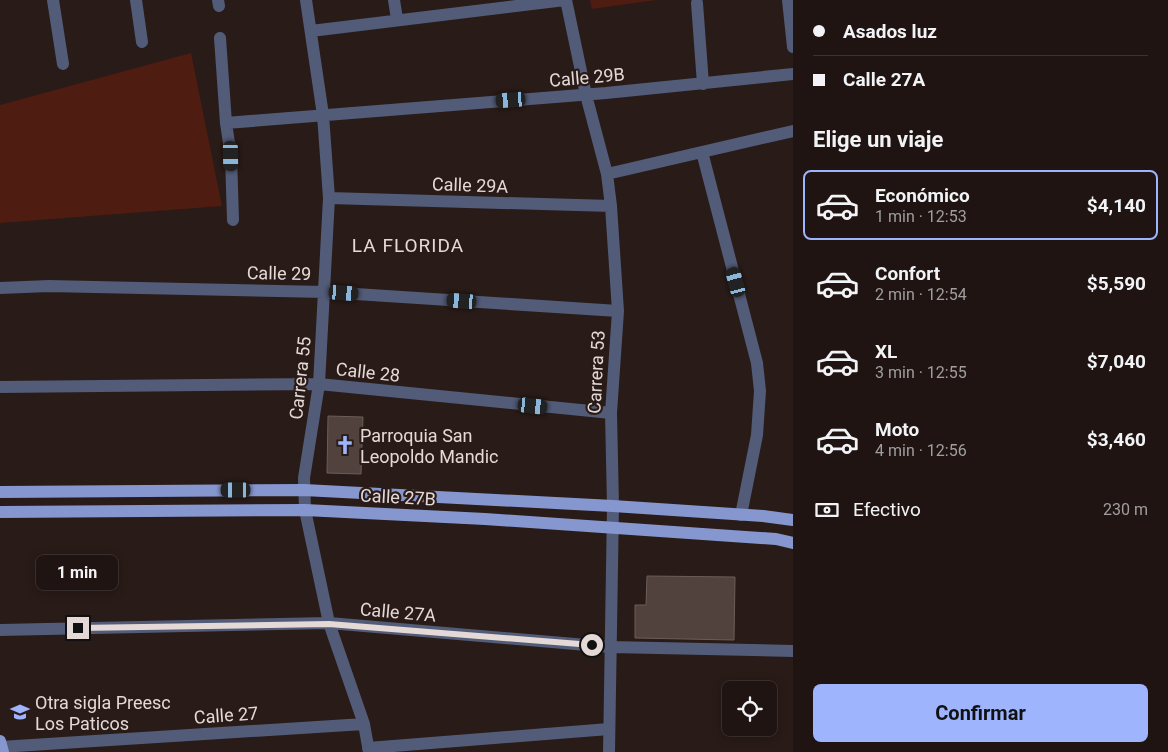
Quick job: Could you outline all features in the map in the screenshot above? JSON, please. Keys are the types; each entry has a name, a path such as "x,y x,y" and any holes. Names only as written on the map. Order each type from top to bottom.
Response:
{"main road":[{"name":"Calle 27B","path":"0,492 304,490 612,506 793,520"},
{"name":"Calle 27B","path":"0,512 304,510 485,519 776,538 793,543"}],"street":[{"path":"53,0 63,64"},
{"path":"136,0 142,42"},
{"name":"Carrera 55","path":"306,0 323,114 329,198 319,384 304,478 304,510 329,624 364,724 369,750"},
{"path":"394,0 397,19"},
{"path":"311,31 397,19 468,6 565,0"},
{"name":"Carrera 53","path":"565,0 586,94 607,174 618,311 611,413 612,528 609,752"},
{"path":"788,0 793,47"},
{"path":"697,3 703,84"},
{"path":"220,38 226,124 231,156 233,220"},
{"name":"Calle 29B","path":"226,124 323,114 703,84 793,74"},
{"path":"607,174 793,131"},
{"path":"702,152 757,364 760,391 757,435 741,515"},
{"name":"Calle 29A","path":"329,198 611,206"},
{"name":"Calle 29","path":"0,288 49,286 325,292 618,311"},
{"name":"Calle 28","path":"0,387 319,384 611,413"},
{"name":"Calle 27A","path":"0,630 329,624 610,646 793,651"},
{"name":"Calle 27","path":"1,747 364,724"},
{"path":"369,750 609,729"}],"shaded area":[{"path":"590,0 656,0 592,9"},
{"path":"191,53 222,206 0,223 0,105"}],"building":[{"name":"Parroquia San Leopoldo Mandic","path":"328,416 363,417 361,474 327,473"},
{"path":"647,576 735,577 734,640 635,638 635,605 646,605"}],"place":[{"name":"Parroquia San Leopoldo Mandic","path":"345,445"},
{"name":"Otra sigla Preesc Los Paticos","path":"20,712"}],"district":[{"name":"LA FLORIDA","path":"408,245"}],"route":[{"path":"78,628 329,624 592,645"}]}
